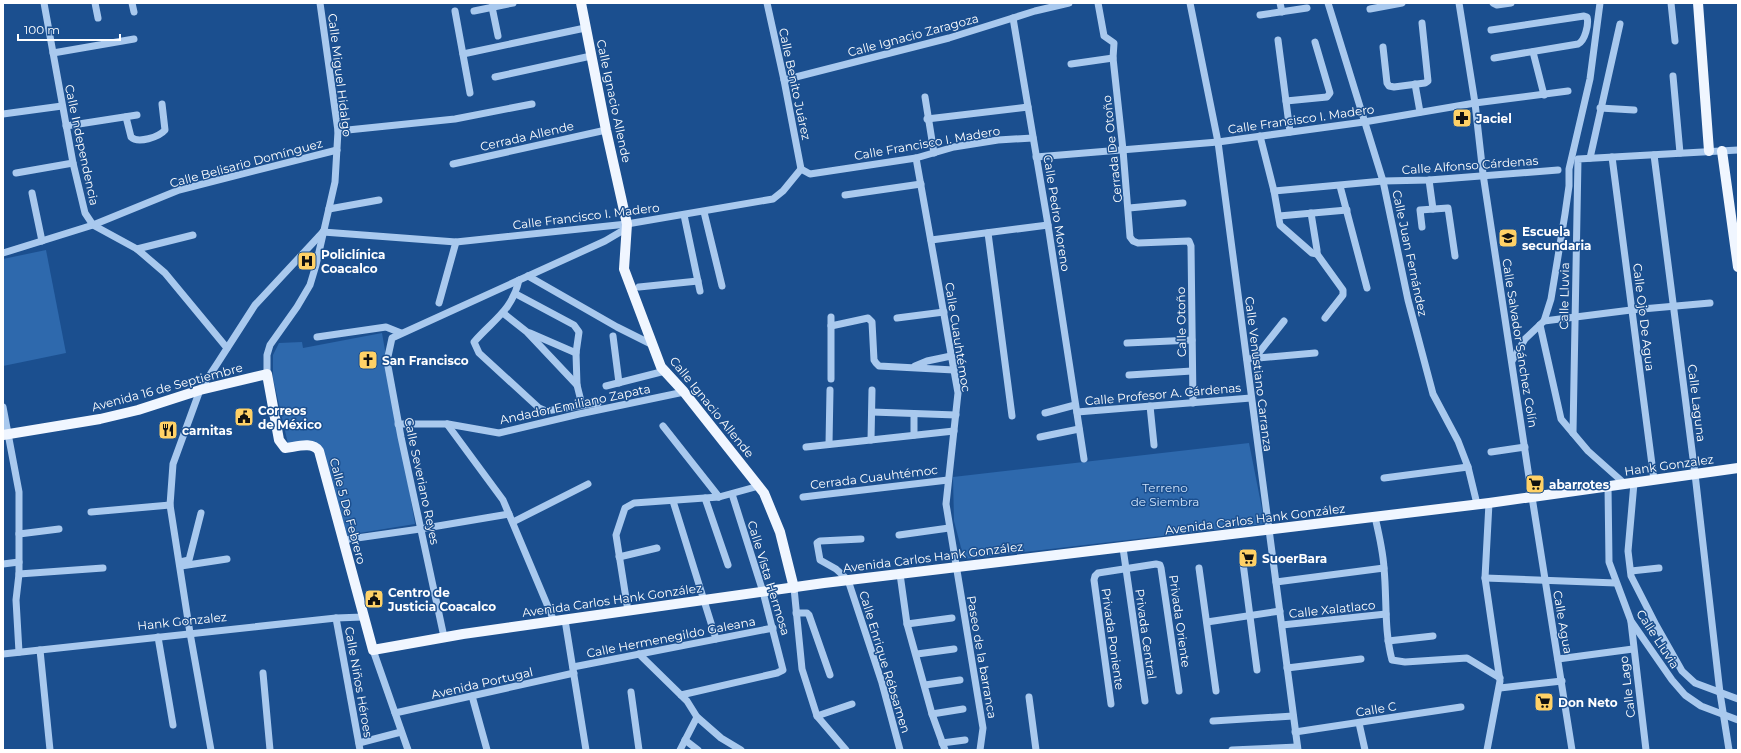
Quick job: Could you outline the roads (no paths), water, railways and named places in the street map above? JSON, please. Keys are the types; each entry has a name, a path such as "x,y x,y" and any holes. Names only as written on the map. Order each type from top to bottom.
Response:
{"main road":[{"name":"Calle Ignacio Allende","path":"581,3 627,226 624,269 661,367 684,392 764,493 780,532 794,588"},
{"path":"1698,3 1710,152"},
{"path":"1722,151 1738,267"},
{"name":"Avenida 16 de Septiembre","path":"6,434 100,419 138,410 200,390 267,374"},
{"name":"Calle 5 De Febrero","path":"267,374 279,440 285,448 311,445 316,447 319,451 363,617"},
{"name":"Hank Gonzalez","path":"1532,497 1738,468"},
{"name":"Avenida Carlos Hank González","path":"373,650 554,621 848,580 1269,531 1532,497"},
{"path":"363,617 373,650"}],"street":[{"name":"Calle Independencia","path":"44,3 73,163 85,213 94,225 137,249 165,273 227,348"},
{"path":"95,3 98,18"},
{"path":"132,3 134,12"},
{"name":"Calle Miguel Hidalgo","path":"267,374 267,355 270,344 297,307 310,285 335,182 338,131 320,3"},
{"path":"474,11 513,3"},
{"name":"Calle Benito Juárez","path":"767,3 784,80 801,169"},
{"name":"Calle Ignacio Zaragoza","path":"784,80 949,38 1013,18 1070,3"},
{"name":"Cerrada De Otoño","path":"1098,3 1104,36 1114,43 1113,58 1129,208 1130,236 1133,241 1138,243 1189,241"},
{"name":"Calle Venustiano Carranza","path":"1190,3 1218,142 1251,359 1251,398 1297,748"},
{"path":"1280,3 1282,12"},
{"name":"Calle Juan Fernández","path":"1328,3 1383,181 1408,300 1433,394 1458,441 1468,467 1477,504"},
{"path":"1370,9 1402,3"},
{"name":"Calle Salvador Sánchez Colín","path":"1459,3 1475,103 1483,174 1532,497"},
{"path":"1493,3 1497,5 1511,3"},
{"path":"1512,361 1525,340 1542,323 1551,299 1569,186 1569,169 1590,79 1600,3"},
{"path":"1671,3 1675,42"},
{"path":"492,7 498,36"},
{"path":"1260,15 1306,8"},
{"path":"455,12 470,93"},
{"path":"1491,30 1584,16 1587,17 1588,21 1582,43 1494,58"},
{"name":"Calle Pedro Moreno","path":"1013,18 1048,225 1084,459"},
{"path":"1383,47 1387,83 1389,86 1394,87 1428,81 1422,23"},
{"path":"1620,24 1590,158 1738,150"},
{"path":"463,54 585,28"},
{"path":"53,53 134,39"},
{"path":"1278,40 1290,132"},
{"path":"1286,101 1327,97 1330,94 1315,42"},
{"path":"1533,52 1544,95"},
{"path":"495,77 591,56"},
{"path":"1071,64 1113,58"},
{"path":"1673,76 1680,153"},
{"path":"1415,84 1420,112"},
{"name":"Calle Francisco I. Madero","path":"1036,157 1218,142 1364,122 1475,103 1568,91"},
{"path":"925,97 927,119 934,153"},
{"path":"126,117 131,137 133,139 137,140 158,136 165,130 162,104"},
{"path":"338,131 454,119 532,104"},
{"path":"3,114 62,106"},
{"path":"927,119 1028,107"},
{"path":"1600,108 1634,110"},
{"path":"66,126 137,115"},
{"name":"Cerrada Allende","path":"453,164 606,130"},
{"path":"1260,136 1274,191 1280,225 1312,253 1317,254"},
{"name":"Calle Francisco I. Madero","path":"324,232 456,242 627,226 773,199 783,191 801,169 810,174 916,158 954,146 1033,138"},
{"name":"Calle Belisario Domínguez","path":"3,253 94,225 179,190 337,150"},
{"name":"Calle Laguna","path":"1654,155 1695,474 1720,693 1729,750"},
{"name":"Calle Ojo De Agua","path":"1612,157 1654,480"},
{"name":"Calle Cuauhtémoc","path":"916,158 958,393 946,504 948,528 955,567"},
{"name":"Calle Lluvia","path":"1573,433 1578,159 1590,158"},
{"path":"16,173 73,163"},
{"name":"Calle Alfonso Cárdenas","path":"1274,191 1383,181 1429,180 1483,174 1558,170"},
{"path":"1429,180 1433,209"},
{"path":"845,195 921,184"},
{"path":"1340,186 1367,288"},
{"path":"32,193 42,241"},
{"path":"329,209 379,200"},
{"path":"1129,208 1183,204"},
{"path":"1422,227 1420,210 1448,208 1455,256"},
{"path":"1279,216 1347,210"},
{"path":"704,212 722,286"},
{"path":"1311,213 1317,254 1343,290 1343,295 1326,318"},
{"path":"684,215 700,291"},
{"path":"931,240 1048,225"},
{"name":"Calle Severiano Reyes","path":"444,638 398,424 387,361 392,338 605,241 627,226"},
{"path":"211,750 190,634 170,505 173,464 200,390 227,348 255,305 264,294 293,266 324,232"},
{"path":"988,233 1012,416"},
{"path":"137,249 193,235"},
{"name":"Calle Otoño","path":"1189,241 1191,246 1193,403"},
{"path":"438,303 456,242"},
{"path":"528,276 617,327 653,345"},
{"path":"519,280 516,294 503,313 474,342 479,353 540,408 546,411 598,403"},
{"path":"639,287 698,281"},
{"path":"516,294 574,325 579,332 576,352 577,385 582,405"},
{"path":"1542,323 1631,310 1710,303"},
{"path":"897,318 944,312"},
{"path":"503,313 527,332 577,385"},
{"path":"831,317 831,379"},
{"path":"831,326 868,318 870,319 872,322 876,363 879,366 954,370"},
{"path":"1251,359 1284,321"},
{"name":"Calle Lluvia","path":"1542,323 1561,419 1588,451 1630,483 1628,551 1631,576 1656,625 1682,671 1695,682 1738,699"},
{"path":"317,337 386,327 401,333"},
{"path":"527,332 576,352"},
{"path":"613,336 619,383"},
{"path":"1127,343 1192,340"},
{"path":"1251,359 1315,353"},
{"path":"912,367 927,361 951,356"},
{"path":"606,386 665,372"},
{"path":"1129,375 1192,372"},
{"path":"829,444 830,390"},
{"path":"871,440 872,390"},
{"name":"Andador Emiliano Zapata","path":"398,424 447,424 499,433 578,414 684,392"},
{"name":"Calle Profesor A. Cárdenas","path":"1045,413 1076,409 1150,406 1251,398"},
{"path":"1150,406 1154,445"},
{"path":"3,407 6,434 18,492 19,574 16,600 20,652"},
{"path":"872,412 956,415"},
{"path":"914,414 914,435"},
{"path":"447,424 503,500 554,621"},
{"path":"663,426 720,497"},
{"path":"1040,437 1079,429"},
{"path":"806,447 954,431"},
{"path":"1491,452 1525,447"},
{"path":"1384,478 1468,467"},
{"name":"Cerrada Cuauhtémoc","path":"803,497 948,480"},
{"path":"513,522 588,484"},
{"path":"628,611 616,535 625,508 634,503 720,497 759,486"},
{"name":"Calle Lluvia","path":"1608,486 1609,562 1631,621 1685,695 1701,706 1738,720"},
{"name":"Calle Vista Hermosa","path":"681,695 777,673 783,670 763,592 732,494"},
{"name":"Calle Agua","path":"1532,497 1572,750"},
{"path":"705,498 728,565"},
{"path":"673,501 716,639"},
{"path":"1487,750 1500,688 1500,678 1485,578 1489,503"},
{"path":"91,512 170,505"},
{"path":"180,564 189,560 201,512"},
{"path":"343,540 509,514"},
{"path":"1375,517 1381,542 1388,641 1392,660 1405,662 1467,658 1500,678"},
{"path":"899,535 948,528"},
{"path":"19,534 59,529"},
{"path":"848,580 836,569 820,560 817,543 820,541 861,539"},
{"path":"619,557 657,548"},
{"name":"Privada Central","path":"1123,548 1144,701"},
{"path":"180,564 228,559"},
{"path":"3,564 19,562"},
{"path":"1243,563 1257,670"},
{"name":"Privada Oriente","path":"1126,570 1156,564 1160,565 1162,568 1179,691"},
{"name":"Paseo de la barranca","path":"955,567 983,728 980,750"},
{"path":"19,574 104,568"},
{"path":"1199,568 1216,690"},
{"path":"1276,582 1384,568"},
{"path":"1631,571 1659,568"},
{"name":"Privada Poniente","path":"1111,704 1095,576 1098,573 1126,570"},
{"path":"900,574 907,624 917,654 932,714 944,747 965,740"},
{"path":"1485,578 1616,583"},
{"name":"Calle Enrique Rébsamen","path":"848,580 882,683 900,750"},
{"path":"794,588 802,669 817,716 846,750"},
{"path":"1207,622 1280,611"},
{"path":"796,613 807,613 809,615 830,675"},
{"name":"Calle Xalatlaco","path":"1282,625 1386,614"},
{"name":"Hank Gonzalez","path":"3,654 336,618 363,617"},
{"name":"Calle Niños Héroes","path":"336,618 359,748"},
{"path":"907,624 952,618"},
{"path":"565,620 586,750"},
{"name":"Calle Lago","path":"1631,621 1633,649 1646,750"},
{"name":"Calle Hermenegildo Galeana","path":"573,670 639,654 773,628"},
{"path":"1388,641 1433,636"},
{"path":"158,637 173,724"},
{"path":"917,654 954,649"},
{"path":"1558,659 1633,649"},
{"path":"40,650 50,750"},
{"path":"373,650 408,750"},
{"path":"639,654 687,701 697,717 722,738 741,750"},
{"path":"1287,668 1361,659"},
{"name":"Avenida Portugal","path":"395,714 573,670"},
{"path":"263,673 270,750"},
{"path":"925,685 960,680"},
{"path":"1500,688 1562,681"},
{"path":"631,692 639,750"},
{"path":"472,696 487,750"},
{"path":"1029,697 1036,750"},
{"path":"817,716 852,704"},
{"name":"Calle C","path":"1295,732 1461,707"},
{"path":"932,714 962,709"},
{"path":"1213,721 1293,716"},
{"path":"680,750 697,717"},
{"path":"1359,723 1365,750"},
{"path":"359,748 402,732"},
{"path":"685,740 698,750"},
{"path":"1232,750 1297,748"}],"place":[{"name":"Jaciel","path":"1462,118"},
{"name":"Escuela secundaria","path":"1508,238"},
{"name":"Policlínica Coacalco","path":"307,261"},
{"name":"San Francisco","path":"368,360"},
{"name":"Correos de México","path":"244,417"},
{"name":"carnitas","path":"168,430"},
{"name":"abarrotes","path":"1535,484"},
{"name":"SuoerBara","path":"1248,558"},
{"name":"Centro de Justicia Coacalco","path":"374,599"},
{"name":"Don Neto","path":"1544,702"}],"park label":[{"name":"Terreno de Siembra","path":"1165,494"}]}
